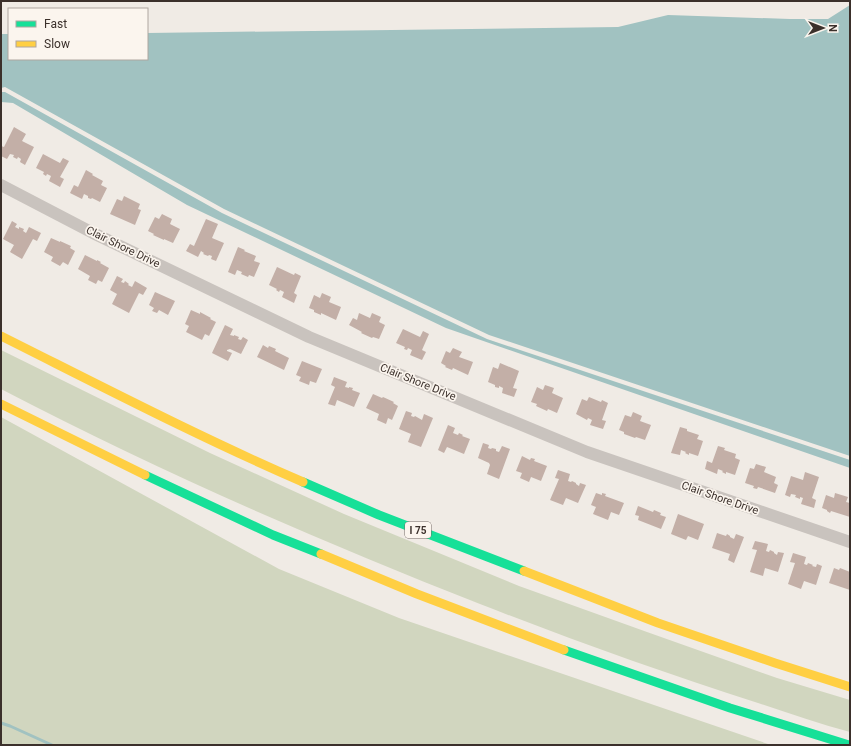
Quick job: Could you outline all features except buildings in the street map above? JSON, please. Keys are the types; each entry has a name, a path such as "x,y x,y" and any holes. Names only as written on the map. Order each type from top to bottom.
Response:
{"highway":[{"name":"I 75","path":"1,336 126,400 273,469 379,515 658,623 775,664 850,687"},
{"path":"1,404 273,535 417,594 589,659 730,708 849,745"}],"street":[{"name":"Clair Shore Drive","path":"1,185 93,233 309,337 586,452 850,542"}],"green space":[{"path":"1,350 210,453 344,514 519,586 777,678 850,700 850,732 827,726 618,656 419,580 238,503 118,448 1,389"},
{"path":"1,417 279,569 399,618 771,745 1,745"}],"water":[{"path":"850,5 850,456 489,335 224,209 5,87 1,88 1,34 8,34 8,60 148,60 148,33 618,27 668,15 828,19"},
{"path":"1,92 5,92 222,213 487,339 850,460 850,468 446,328 187,205 13,103 1,102"}],"waterway":[{"path":"1,723 52,745"}],"traffic: fast":[{"path":"145,475 273,535 321,554"},
{"path":"303,482 379,515 524,571"},
{"path":"564,650 730,708 849,745"}],"traffic: slow":[{"path":"1,336 189,430 303,482"},
{"path":"1,404 145,475"},
{"path":"321,554 417,594 564,650"},
{"path":"524,571 658,623 850,687"}]}
